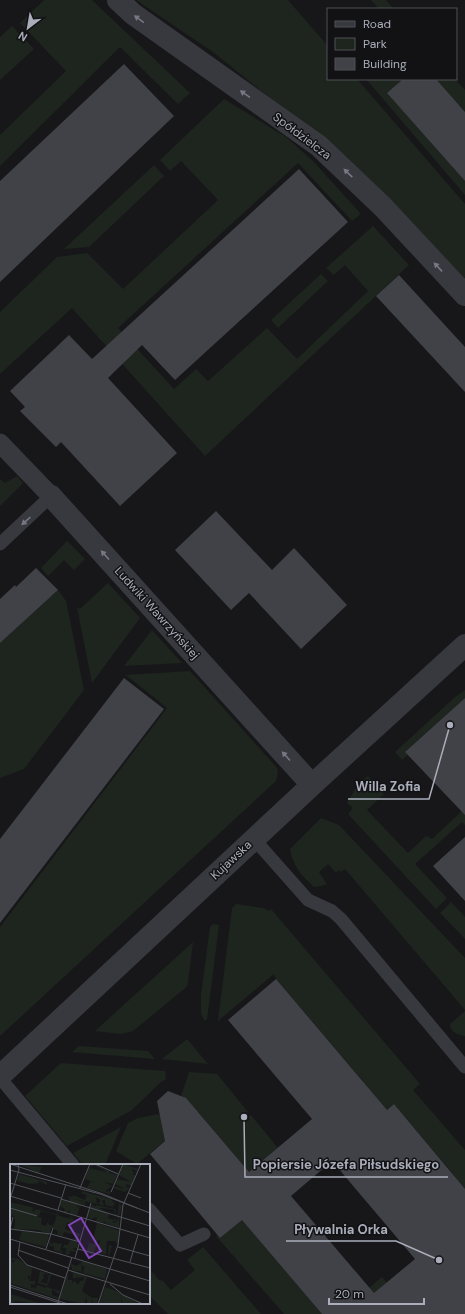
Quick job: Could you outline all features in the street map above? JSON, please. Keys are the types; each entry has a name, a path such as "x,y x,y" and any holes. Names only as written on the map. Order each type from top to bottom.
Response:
{"street":[{"name":"Spółdzielcza","path":"118,0 133,14 319,146 383,207 465,295"},
{"name":"Ludwiki Wawrzyńskiej","path":"0,443 51,496 312,785"},
{"name":"Kujawska","path":"0,1077 312,785 464,648"}],"lane":[{"path":"0,544 51,496"},
{"path":"254,839 308,900 332,911 341,919 465,1067"},
{"path":"0,1077 72,1164"},
{"path":"150,1210 180,1245 204,1234"}],"green space":[{"path":"44,0 92,0 190,93 178,104 120,47 0,166 0,135 66,71 20,23"},
{"path":"136,0 288,0 327,45 327,80 358,80 465,204 465,283 364,174 213,52"},
{"path":"371,0 386,0 393,8 378,8"},
{"path":"12,26 34,49 0,80 0,37"},
{"path":"367,80 402,80 388,93 465,181 465,195"},
{"path":"437,80 456,80 465,90 465,112"},
{"path":"224,99 286,137 314,162 361,214 352,221 298,163 118,328 174,389 196,369 208,381 267,328 297,359 368,291 345,265 334,275 326,268 373,226 409,265 205,456 72,308 0,374 0,312 57,257 87,253 123,289 218,200 181,161 170,171 160,160"},
{"path":"154,165 164,176 89,247 64,249"},
{"path":"321,274 328,281 278,328 271,320"},
{"path":"17,476 23,483 0,506 0,479 5,483"},
{"path":"67,541 85,559 74,570 64,560 48,576 41,568"},
{"path":"108,583 140,618 92,683 77,607 80,609"},
{"path":"58,590 66,601 84,690 24,769 0,778 0,643"},
{"path":"152,630 182,663 124,666"},
{"path":"190,671 277,768 278,773 276,781 0,1036 0,927 167,708 126,675"},
{"path":"465,690 465,698 406,751 408,755 402,760 395,752 455,697"},
{"path":"368,776 384,794 367,810 408,853 426,836 432,839 465,808 465,825 462,822 415,864 447,898 436,909 348,814 353,808 347,803 358,784"},
{"path":"321,818 339,825 465,958 465,1010 345,869 341,872 339,870 336,873 328,864 319,872 327,884 314,887 298,870 291,855 290,849"},
{"path":"451,902 465,917 465,939 440,913"},
{"path":"236,904 263,908 269,911 271,909 420,1084 413,1090 465,1150 465,1199 453,1174 394,1104 376,1119 362,1080 276,979 274,974 218,1021 232,908"},
{"path":"213,924 219,925 207,1020 205,1021 201,1014 201,995 210,927"},
{"path":"193,942 188,982 187,986 183,990 133,1031 121,1034 95,1031"},
{"path":"465,1011 464,1036 453,1031 450,1024"},
{"path":"187,1039 208,1064 162,1059"},
{"path":"79,1046 148,1051 155,1059 72,1052"},
{"path":"61,1063 165,1071 166,1079 132,1110 67,1146 25,1096"},
{"path":"189,1072 217,1074 248,1112 244,1112 239,1117 245,1123 250,1119 248,1117 251,1115 278,1148 249,1172 199,1113 184,1111 181,1096"},
{"path":"159,1114 174,1119 181,1127 137,1164 116,1151 128,1123 138,1118"},
{"path":"121,1127 105,1164 82,1164 73,1153"},
{"path":"242,1219 322,1314 284,1314 216,1236 217,1235 220,1238"},
{"path":"203,1247 261,1314 168,1314 150,1296 150,1269 160,1281 162,1280 171,1290 195,1270 187,1260"},
{"path":"382,1277 413,1314 391,1314 369,1288"}],"building":[{"path":"124,64 174,116 0,282 0,181"},
{"path":"402,80 437,80 465,112 465,181 387,93"},
{"path":"299,169 348,222 175,380 142,345 108,378 177,453 120,506 61,442 56,447 20,411 25,407 10,391 69,335 92,359"},
{"path":"399,275 465,347 465,392 376,296"},
{"path":"216,511 272,570 294,548 347,605 301,649 249,593 231,610 175,550"},
{"path":"36,568 58,590 0,643 0,599 15,585 16,587"},
{"path":"124,678 164,709 0,923 0,839"},
{"path":"465,698 465,815 405,752"},
{"path":"465,837 465,901 433,866"},
{"path":"276,979 387,1110 394,1104 465,1189 465,1314 322,1314 242,1220 220,1238 150,1154 165,1141 157,1101 168,1091 186,1098 249,1172 312,1119 228,1020","holes":["332,1161 415,1259 374,1293 291,1196"]}],"place":[{"name":"Willa Zofia","path":"450,725"},
{"name":"Popiersie Józefa Piłsudskiego","path":"244,1117"},
{"name":"Pływalnia Orka","path":"439,1260"}]}
